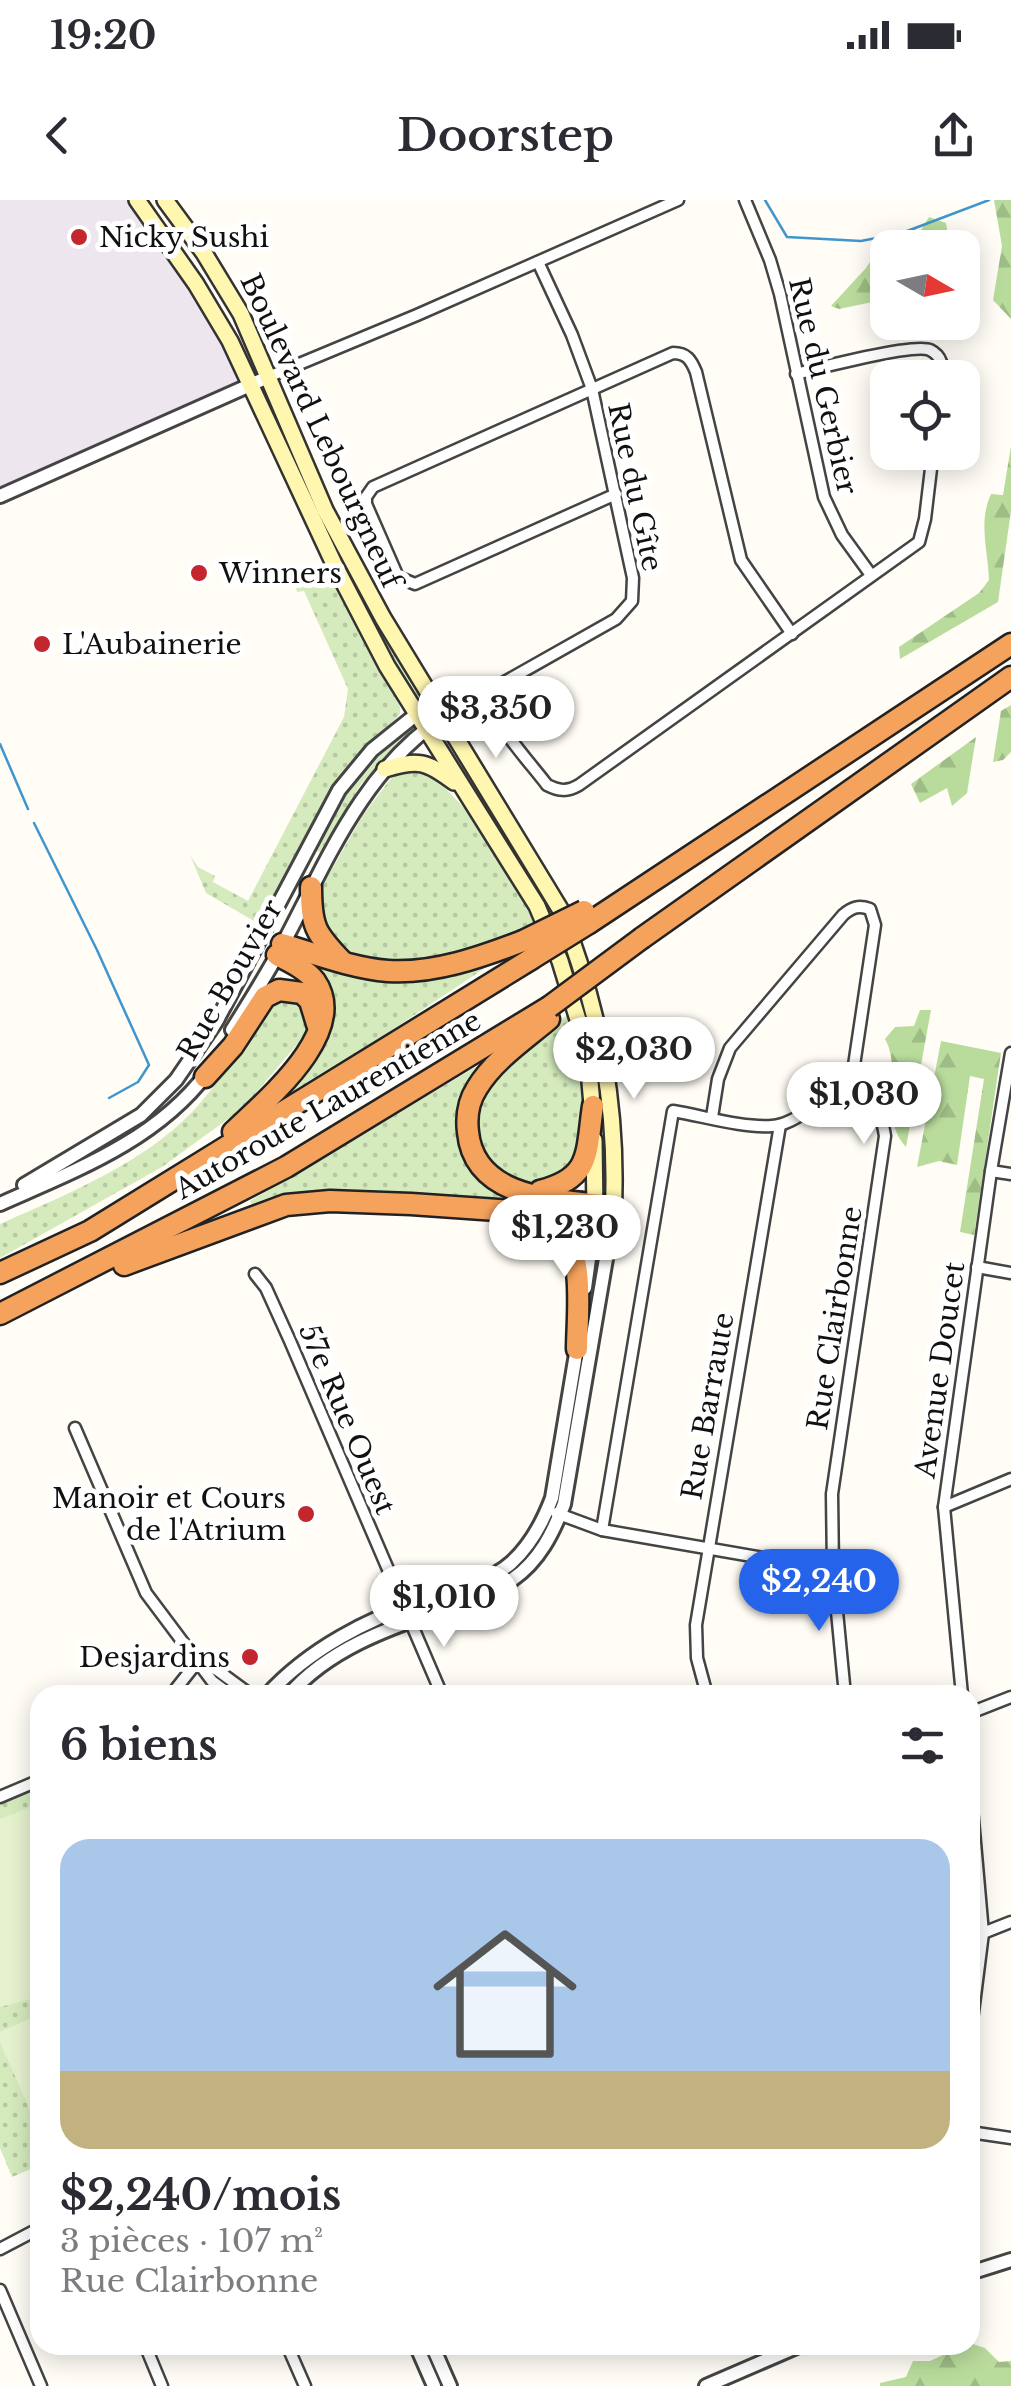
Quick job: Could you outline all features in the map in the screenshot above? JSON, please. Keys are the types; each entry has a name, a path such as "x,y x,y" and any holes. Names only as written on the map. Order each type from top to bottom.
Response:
{"highway":[{"name":"Autoroute Laurentienne","path":"0,1272 90,1231 527,950 647,883 1011,644"},
{"name":"Autoroute Laurentienne","path":"0,1314 286,1168 551,1010 638,941 1011,677"},
{"path":"311,887 311,918 316,932 344,962"},
{"path":"280,949 408,971 527,950"},
{"path":"203,1160 278,1088 318,1036 324,1011 315,981 280,949"},
{"path":"205,1077 233,1046 266,997 278,990 302,994 310,1001 318,1036"},
{"path":"551,1010 483,1078 469,1105 468,1141 476,1161 489,1177 508,1188 604,1211"},
{"path":"529,1194 559,1186 580,1171 585,1161 592,1106"},
{"path":"24,1304 286,1205 330,1201 604,1211"},
{"path":"474,1209 539,1224 561,1233 571,1245 576,1263 577,1348"}],"main road":[{"name":"Boulevard Lebourgneuf","path":"136,200 214,313 351,599 414,714 537,906 560,961 579,1023 589,1070 604,1211"},
{"name":"Boulevard Lebourgneuf","path":"165,200 220,277 241,314 325,510 383,618 560,909 594,1004 611,1100 604,1211"},
{"path":"385,769 420,762 433,766 461,788"}],"street":[{"path":"0,496 678,200"},
{"name":"Rue du Gerbier","path":"746,200 770,260 831,518 871,575"},
{"name":"Rue du Gîte","path":"538,262 592,389 633,578 632,601 616,619 500,684 492,700 497,718 555,789 571,790 918,542 931,470"},
{"path":"796,374 917,348 940,360"},
{"path":"616,494 415,584 398,577 366,504 366,496 373,487 673,353 681,353 691,360 741,560 792,634"},
{"name":"Rue Bouvier","path":"0,1202 99,1143 158,1098 197,1052 339,790 372,750 433,700"},
{"name":"Rue Bouvier","path":"0,1202 100,1159 150,1130 205,1077 280,949 356,806 385,769 442,716"},
{"path":"602,1530 673,1111 767,1126 780,1125 830,1097 850,1092 875,925 870,910 856,907 844,915 730,1048 718,1080 712,1117"},
{"path":"260,940 280,949"},
{"name":"Avenue Doucet","path":"961,1685 944,1507 1011,1052"},
{"name":"Rue Clairbonne","path":"844,1685 833,1570 835,1461 885,1136 883,1121 874,1106 862,1095 850,1092"},
{"name":"Rue Barraute","path":"704,1685 697,1658 696,1625 706,1550 780,1125"},
{"path":"991,1171 1011,1174"},
{"path":"276,1685 322,1647 402,1608 508,1566 554,1512 577,1348 604,1211"},
{"path":"300,1685 332,1658 513,1579 546,1544 604,1211"},
{"path":"977,1267 1011,1273"},
{"name":"57e Rue Ouest","path":"255,1274 266,1288 290,1340 438,1685"},
{"path":"75,1428 146,1593 218,1685"},
{"path":"944,1507 1011,1480"},
{"path":"554,1512 602,1530 833,1570"},
{"path":"179,1685 198,1661"},
{"path":"198,1661 238,1685"},
{"path":"980,1709 1011,1698"},
{"path":"0,1798 30,1784"},
{"path":"980,1899 980,1957"},
{"path":"983,1933 1011,1922"},
{"path":"980,2133 1011,2138"},
{"path":"0,2249 30,2233"},
{"path":"980,2270 1011,2260"},
{"path":"0,2290 41,2386"},
{"path":"149,2355 162,2386"},
{"path":"291,2355 305,2386"},
{"path":"420,2355 434,2386"},
{"path":"436,2355 450,2386"},
{"path":"713,2384 778,2355"}],"shaded area":[{"path":"0,200 136,200 251,385 0,496"}],"green space":[{"path":"994,200 1011,200 1011,319 993,300 1002,246"},
{"path":"929,217 946,223 947,230 921,230"},
{"path":"870,262 870,303 839,309 831,306"},
{"path":"1011,446 1011,511 998,602 900,659 899,647 979,593 989,580 985,515 991,494 1003,495"},
{"path":"339,560 423,698 416,703"},
{"path":"331,573 400,707 400,714 328,794 259,924 206,893 190,855 198,867 215,876 213,882 248,901 344,717 348,689 304,591 297,592 296,588"},
{"path":"1011,705 1011,752 1003,760 993,762 1001,711"},
{"path":"409,726 412,731 361,784 320,852 317,851 333,810 359,772"},
{"path":"976,737 967,793 952,806 947,788 920,803 911,784"},
{"path":"417,767 454,797 471,817 502,861 539,927 455,956 396,962 368,958 342,946 319,926 321,888 363,815 395,773"},
{"path":"489,962 276,1107 272,1105 316,1056 330,1027 329,996 313,969 315,966 362,976 402,977"},
{"path":"294,1000 306,1015 305,1035 243,1108 162,1167 0,1258 0,1224 103,1176 152,1146 205,1097 270,1001"},
{"path":"920,1010 931,1010 906,1147 893,1122 892,1065 885,1039 895,1027 914,1026"},
{"path":"570,1013 582,1069 582,1156 546,1186 516,1184 481,1158 472,1112 493,1074"},
{"path":"941,1041 1001,1053 974,1235 960,1232 984,1079 970,1076 957,1165 939,1161 917,1167"},
{"path":"489,1059 465,1146 536,1206 253,1208 250,1201"},
{"path":"30,1784 30,2169 12,2177 0,2148 0,1797"},
{"path":"30,1807 30,2000 0,2007 0,1819"},
{"path":"30,2018 30,2110 0,2042 0,2032"},
{"path":"980,2346 999,2362 1011,2361 1011,2386 880,2386 906,2377 913,2361 930,2361 943,2355 980,2355"}],"waterway":[{"path":"765,200 787,237 861,241 902,233 989,200"},
{"path":"0,744 28,809"},
{"path":"34,823 149,1065 138,1082 109,1098"}],"place":[{"name":"Nicky Sushi","path":"79,237"},
{"name":"Winners","path":"199,573"},
{"name":"L'Aubainerie","path":"42,644"},
{"name":"Manoir et Cours de l'Atrium","path":"306,1514"},
{"name":"Desjardins","path":"250,1657"}]}
